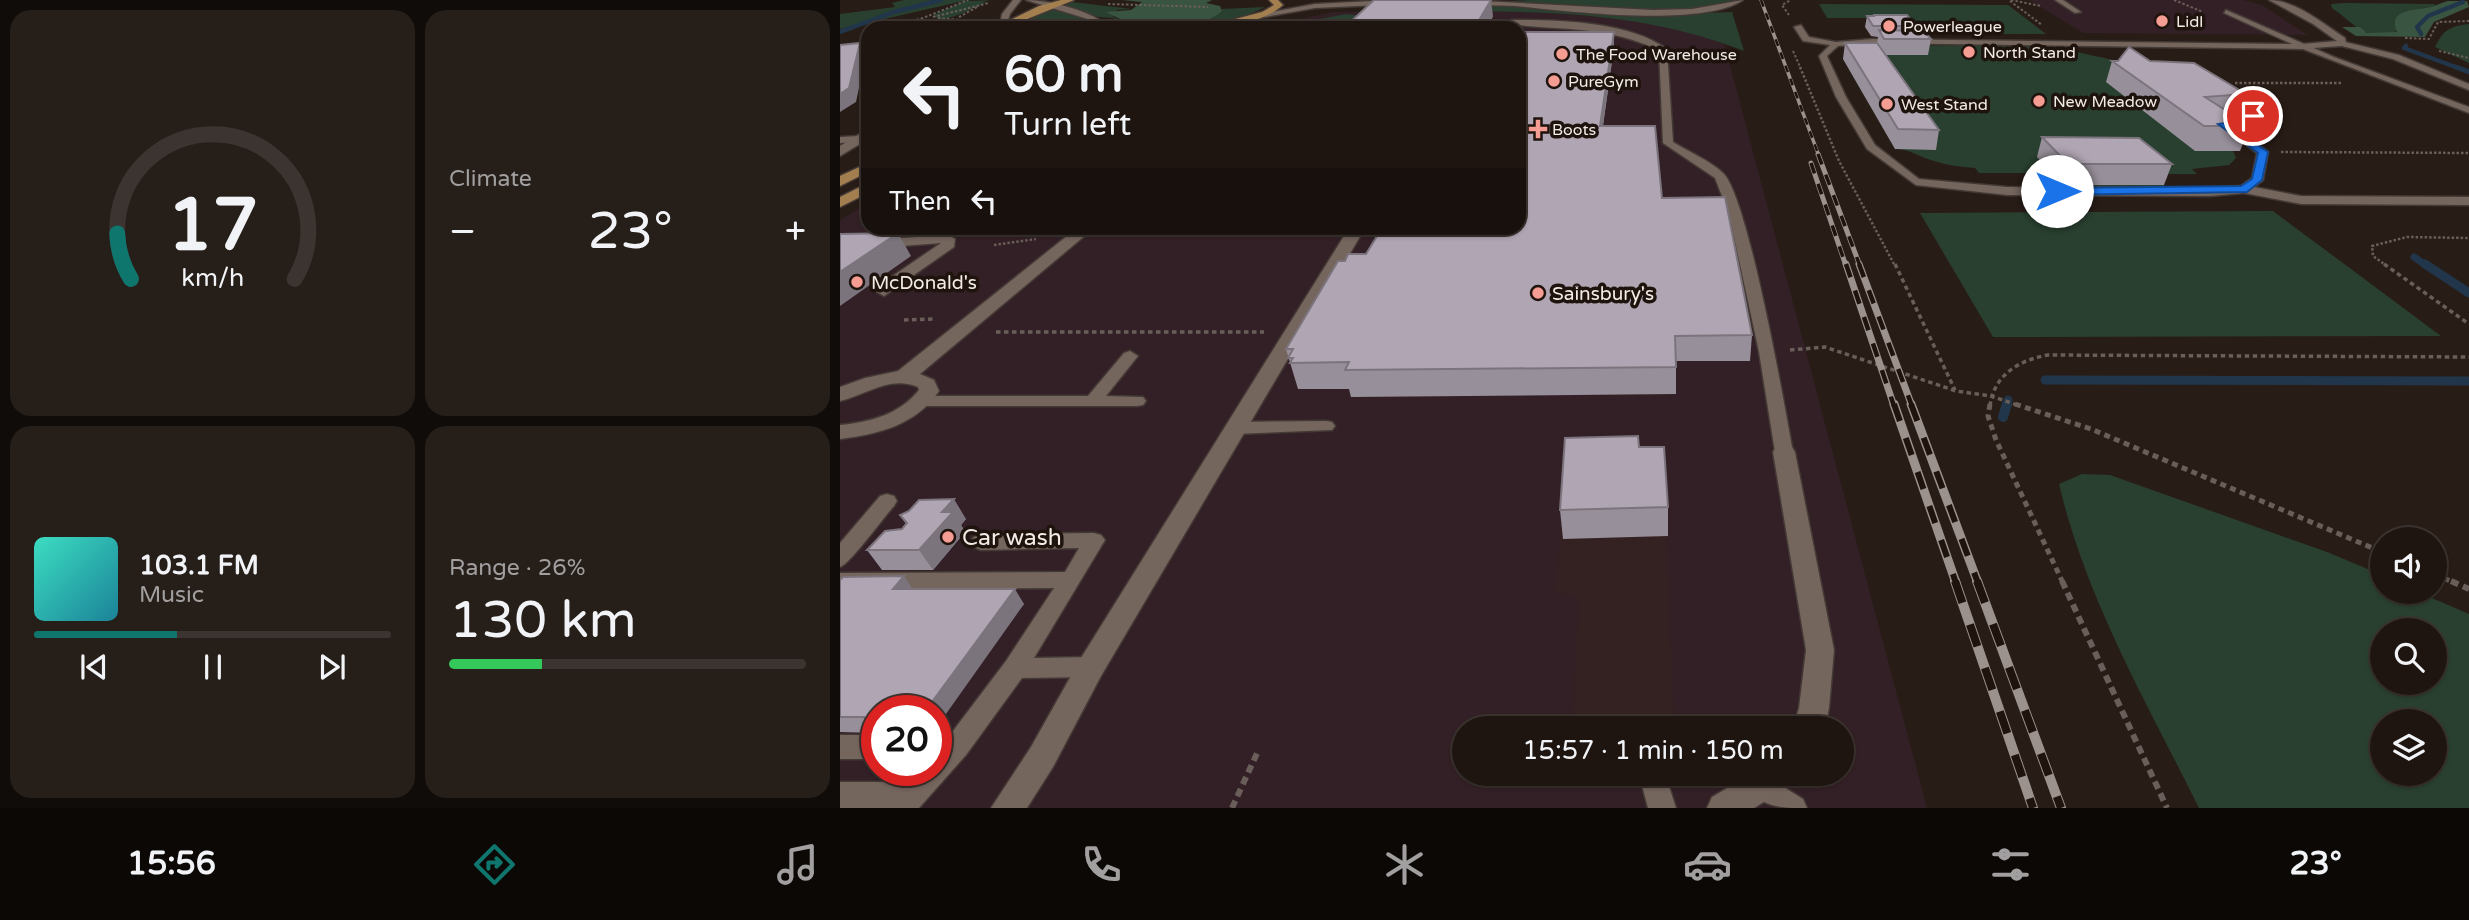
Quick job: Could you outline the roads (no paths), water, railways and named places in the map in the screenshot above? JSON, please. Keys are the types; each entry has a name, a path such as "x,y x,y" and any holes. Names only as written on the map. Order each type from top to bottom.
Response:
{"main road":[{"path":"1014,21 1070,0"},
{"path":"1235,21 1265,14 1279,5 1273,0"},
{"path":"840,182 861,171"},
{"path":"840,203 861,191"}],"street":[{"path":"1003,21 1017,0"},
{"path":"1030,0 1054,5 1099,21"},
{"path":"1300,0 1358,0"},
{"path":"1265,14 1315,6 1444,0"},
{"path":"2260,0 2291,2"},
{"path":"2273,0 2291,2 2342,40 2341,43 2302,47"},
{"path":"840,52 861,50"},
{"path":"840,152 861,138"},
{"path":"904,377 1078,235"},
{"path":"1008,808 1042,757 1091,667 1353,235"},
{"path":"840,395 864,384 904,377 919,379 927,384 929,391 922,401 894,419 874,426 840,432"},
{"path":"1784,452 1820,650 1812,716"},
{"path":"1724,808 1761,786"}],"lane":[{"path":"1466,0 1682,13 1726,7 1740,0"},
{"path":"2058,0 2077,12"},
{"path":"2226,12 2302,47 2469,110"},
{"path":"1526,22 1559,22 1646,41 1663,50 1668,143 1720,176 1735,214 1767,352 1784,452"},
{"path":"1798,27 1806,39 1836,44 1872,41 2302,47"},
{"path":"2341,43 2396,57 2469,87"},
{"path":"1836,44 1823,57 1841,97 1871,147 1916,182 2007,191 2210,192 2244,189 2301,200 2469,201"},
{"path":"2087,44 2111,55"},
{"path":"2210,90 2260,121 2222,124 2263,152 2257,180 2244,189"},
{"path":"840,140 861,136"},
{"path":"840,252 902,242 948,239 948,244 884,292"},
{"path":"1093,401 1130,356"},
{"path":"922,401 1137,401"},
{"path":"1236,428 1326,426"},
{"path":"845,552 887,501"},
{"path":"952,741 1015,668 1094,540 981,542"},
{"path":"845,552 873,544"},
{"path":"840,581 1071,580"},
{"path":"1015,668 1091,667"},
{"path":"840,747 861,747"},
{"path":"840,795 906,801 921,786"},
{"path":"1656,786 1662,808"},
{"path":"1776,786 1793,808"}],"waterway":[{"path":"870,21 941,0"},
{"path":"2421,34 2417,27 2428,16 2463,2"},
{"path":"840,32 861,24"},
{"path":"2406,46 2404,48 2461,69"},
{"path":"2456,67 2469,72"},
{"path":"2414,257 2427,266"},
{"path":"2425,264 2469,293"},
{"path":"2045,380 2469,381"},
{"path":"2006,406 2008,400"},
{"path":"2003,417 2007,404"}],"railway":[{"path":"1761,0 1819,156"},
{"path":"1818,154 1860,266"},
{"path":"1811,163 1846,266"},
{"path":"1846,264 1894,406"},
{"path":"1859,264 1912,406"},
{"path":"1894,404 1956,583"},
{"path":"1911,404 1978,583"},
{"path":"1955,581 2033,808"},
{"path":"1977,581 2061,808"}],"place":[{"name":"Lidl","path":"2162,21"},
{"name":"Powerleague","path":"1889,26"},
{"name":"North Stand","path":"1969,52"},
{"name":"The Food Warehouse","path":"1562,54"},
{"name":"PureGym","path":"1554,81"},
{"name":"New Meadow","path":"2039,101"},
{"name":"West Stand","path":"1887,104"},
{"name":"Boots","path":"1538,129"},
{"name":"McDonald's","path":"857,282"},
{"name":"Sainsbury's","path":"1538,293"},
{"name":"Car wash","path":"948,537"}]}
